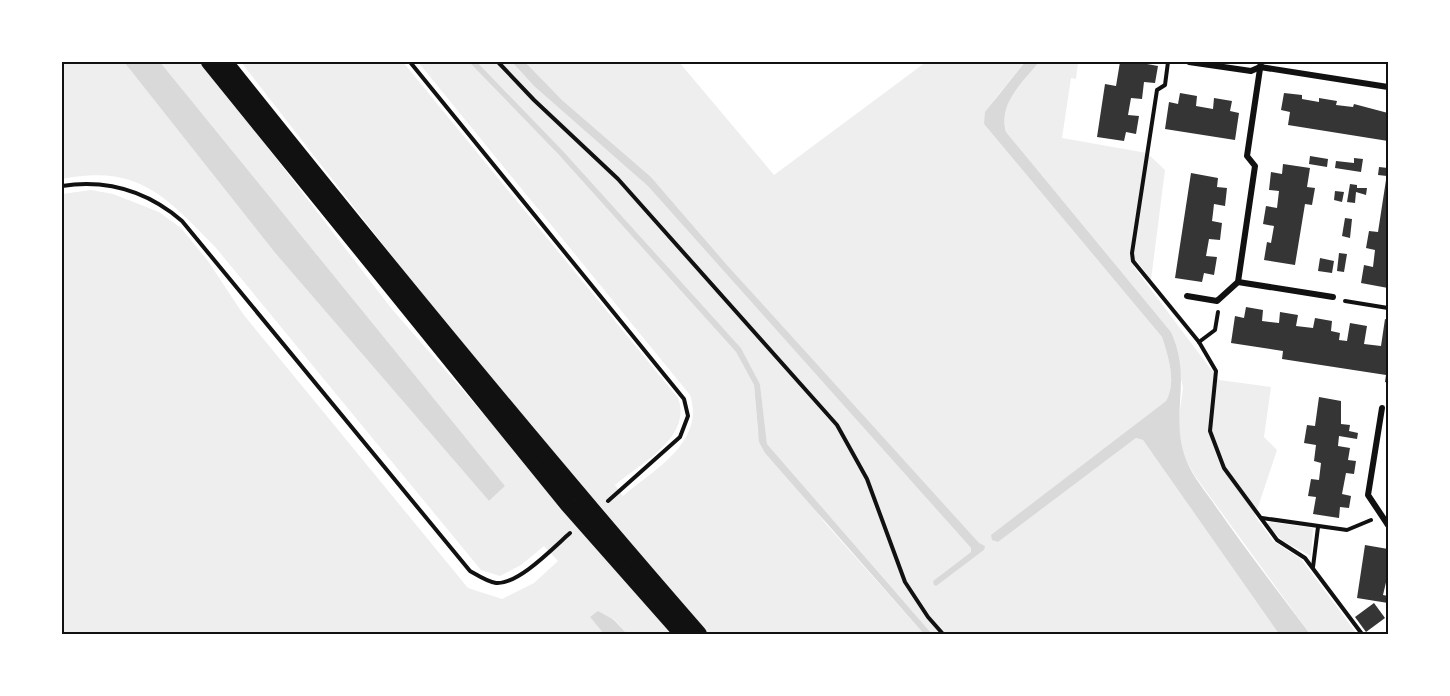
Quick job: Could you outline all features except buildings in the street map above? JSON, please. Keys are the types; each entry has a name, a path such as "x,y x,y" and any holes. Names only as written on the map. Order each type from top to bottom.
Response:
{"highway":[{"path":"209,62 568,505 682,634"},
{"path":"225,62 397,277 577,494 699,634"}],"street":[{"path":"1189,62 1251,71 1261,64 1389,87"},
{"path":"1187,296 1217,301 1238,282 1255,166 1247,156 1261,64"},
{"path":"1238,282 1333,297"},
{"path":"1382,408 1368,495 1389,525"}],"path":[{"path":"411,62 684,399 688,416 680,437 621,490"},
{"path":"498,62 534,100 618,179 837,425 867,479 905,582 923,610 943,634"},
{"path":"1168,62 1165,85 1157,90 1132,252 1133,261 1198,342 1216,371 1210,431 1214,449 1224,468 1277,540 1305,558 1362,634"},
{"path":"62,186 101,184 126,189 163,205 182,220 470,571 495,583 509,581 548,552"},
{"path":"1333,297 1352,303 1389,308"},
{"path":"1198,342 1215,330 1217,301"},
{"path":"1261,518 1347,530 1382,515"},
{"path":"1312,567 1318,526"}],"shaded area":[{"path":"62,62 124,62 276,254 489,501 505,486 160,62 202,62 391,308 675,634 627,634 614,619 590,617 604,634 62,634 62,194 91,190 113,194 159,212 181,228 208,261 243,314 468,588 502,599 534,583 558,561 544,546 521,565 500,576 481,570 216,248 182,214 149,189 131,181 112,176 62,179"},
{"path":"124,62 160,62 505,486 489,501 276,254"},
{"path":"241,62 403,62 678,398 681,412 678,425 662,448 615,485 623,496 662,465 684,441 693,412 690,395 418,62 469,62 559,155 736,352 754,385 758,433 826,524 924,634 705,634 417,288"},
{"path":"469,62 477,62 563,151 741,348 760,384 767,444 932,634 924,634 765,453 759,442 754,385 736,352 559,155"},
{"path":"477,62 512,62 534,86 648,185 971,548 971,552 933,581 935,586 984,550 984,545 980,545 727,265 651,177 562,100 525,62 679,62 774,175 926,62 1025,62 994,100 984,124 1162,337 1167,352 1171,386 1166,401 992,535 992,539 998,542 1136,438 1143,440 1279,634 932,634 767,444 760,384 741,348 563,151"},
{"path":"512,62 525,62 562,100 651,177 727,265 979,543 985,546 984,550 936,586 934,585 933,581 971,552 971,548 648,186 534,86"},
{"path":"1025,62 1039,62 1008,103 1004,122 1006,132 1171,332 1180,365 1179,423 1184,454 1189,467 1236,535 1310,634 1279,634 1143,440 1136,438 998,542 992,540 991,535 1166,401 1171,386 1167,352 1162,337 984,124 985,112"},
{"path":"1039,62 1078,62 1076,79 1071,78 1062,138 1147,153 1165,170 1151,280 1137,261 1134,267 1219,380 1271,387 1264,437 1277,450 1255,516 1273,541 1301,559 1357,634 1310,634 1195,476 1184,457 1178,424 1183,388 1171,332 1006,132 1004,122 1008,103"},
{"path":"1271,522 1313,528 1311,556 1283,541 1268,526"},
{"path":"598,611 614,620 627,634 604,634 590,617"}]}
